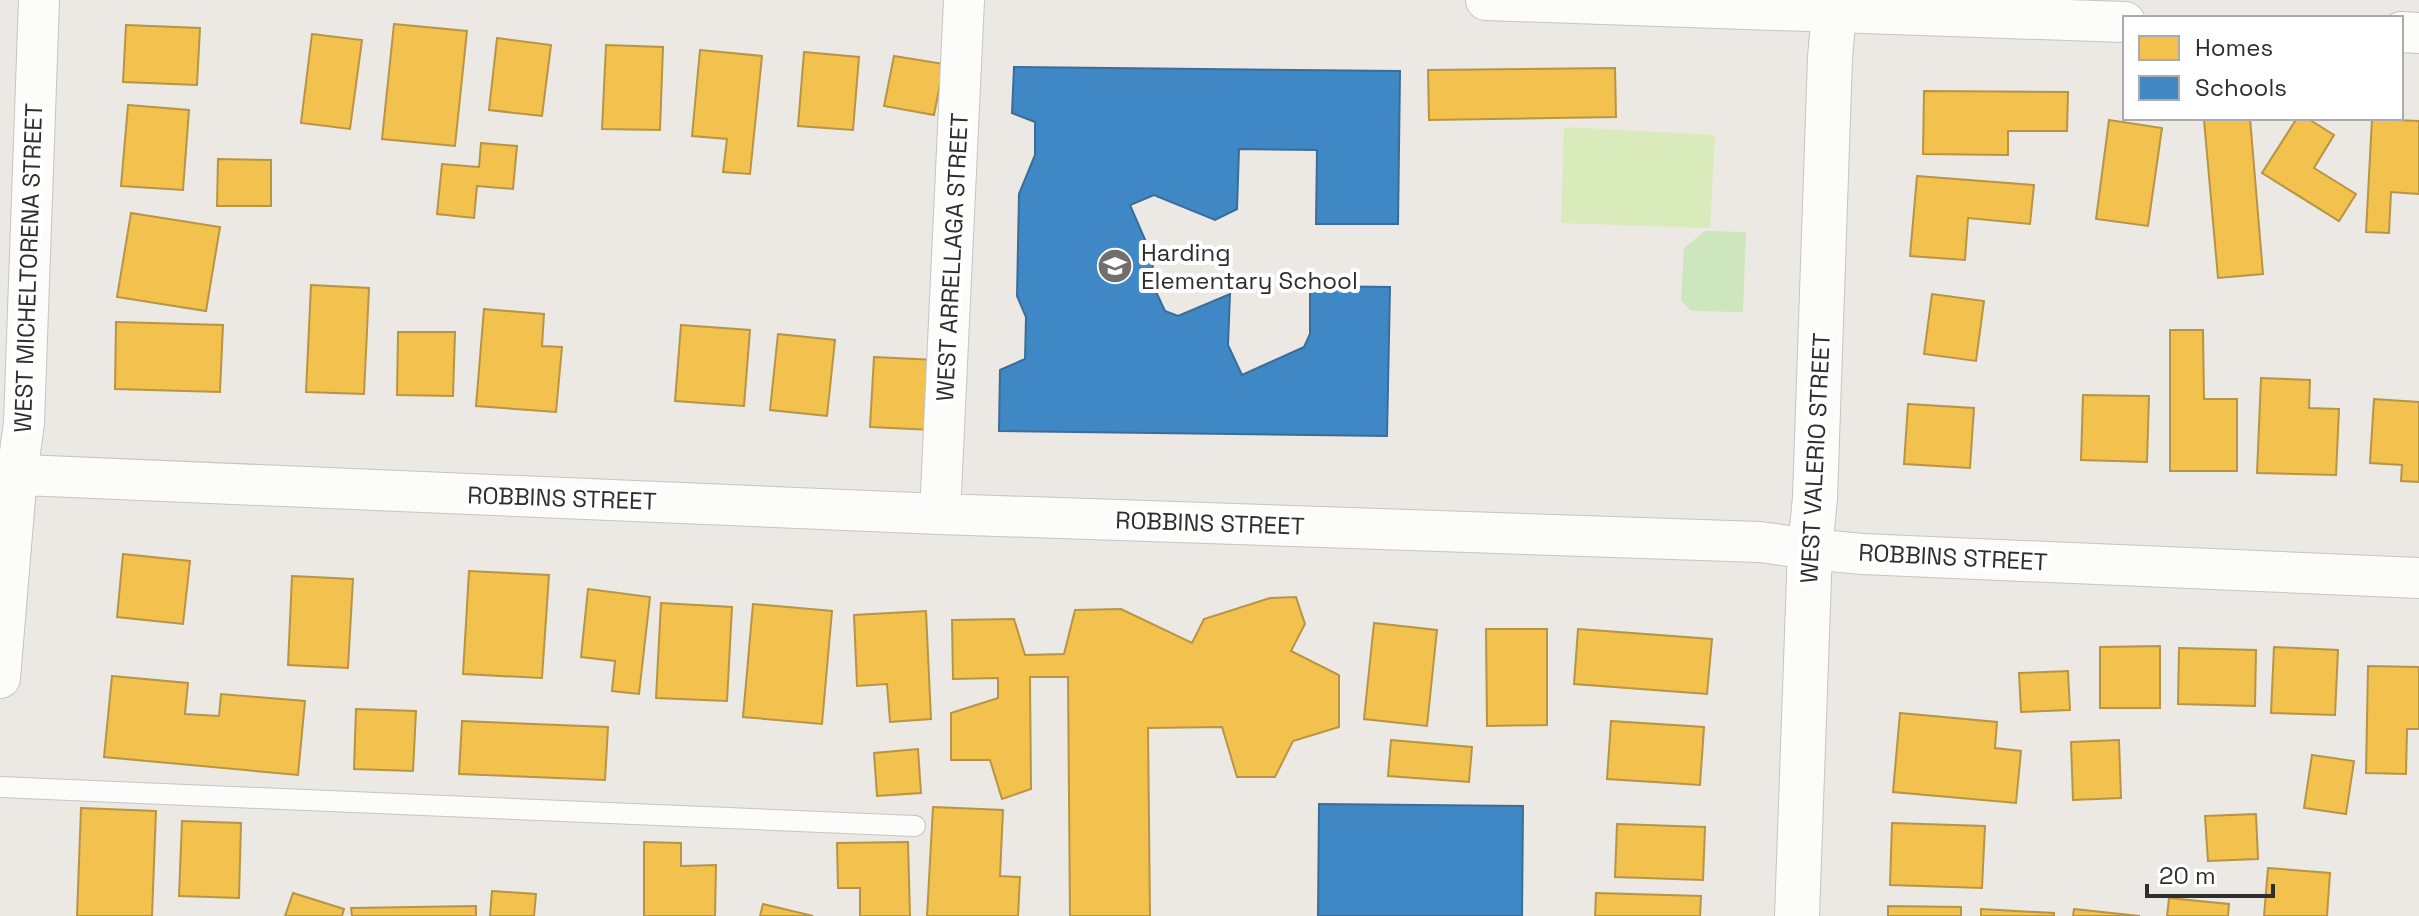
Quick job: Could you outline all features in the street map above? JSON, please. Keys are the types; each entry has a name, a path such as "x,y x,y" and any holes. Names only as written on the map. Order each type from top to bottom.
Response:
{"street":[{"name":"WEST MICHELTORENA STREET","path":"0,678 8,474 24,423 39,0"},
{"name":"WEST ARRELLAGA STREET","path":"940,514 964,0"},
{"path":"1486,0 1835,6 2123,22"},
{"name":"WEST VALERIO STREET","path":"1797,916 1830,58 1835,6"},
{"name":"ROBBINS STREET","path":"8,474 940,514 1760,542 1862,554 2419,578"}],"lane":[{"path":"0,787 915,826"}],"green space":[{"path":"1564,127 1715,135 1710,228 1561,223"},
{"path":"1705,231 1746,232 1743,312 1691,311 1681,300 1684,248"}],"building: Homes":[{"path":"394,24 467,31 455,146 382,139"},
{"path":"126,25 200,28 197,85 123,82"},
{"path":"312,34 362,40 350,129 301,123"},
{"path":"497,38 551,45 542,116 489,110"},
{"path":"606,45 663,47 660,130 602,129"},
{"path":"700,50 762,56 750,174 723,172 727,139 692,136"},
{"path":"804,52 859,57 853,130 798,126"},
{"path":"894,56 944,64 934,115 884,106"},
{"path":"1615,68 1616,117 1429,120 1428,70"},
{"path":"1924,91 2068,92 2067,131 2008,131 2008,155 1923,154"},
{"path":"128,105 189,110 183,190 121,186"},
{"path":"2109,120 2162,128 2148,226 2096,219"},
{"path":"2204,120 2250,120 2263,274 2218,278"},
{"path":"2296,120 2310,120 2334,135 2314,168 2356,194 2339,221 2262,173"},
{"path":"2372,120 2419,121 2419,194 2391,192 2389,233 2366,232"},
{"path":"481,143 517,146 513,189 477,186 474,218 437,214 442,164 479,167"},
{"path":"218,159 271,160 271,206 217,206"},
{"path":"1917,176 2034,185 2030,224 1968,218 1965,260 1910,256"},
{"path":"131,213 220,227 206,311 117,297"},
{"path":"311,285 369,288 364,394 306,392"},
{"path":"1932,294 1984,301 1976,361 1924,354"},
{"path":"484,309 544,314 542,346 562,347 556,412 476,406"},
{"path":"116,322 223,325 220,392 115,389"},
{"path":"681,325 750,330 744,406 675,401"},
{"path":"2170,330 2203,330 2204,399 2237,399 2237,471 2170,471"},
{"path":"398,332 455,332 453,396 397,395"},
{"path":"778,334 835,340 827,416 770,410"},
{"path":"874,357 936,360 933,430 870,427"},
{"path":"2261,378 2310,380 2309,408 2339,409 2336,475 2257,473"},
{"path":"2083,395 2149,396 2147,462 2081,460"},
{"path":"2374,399 2419,402 2419,482 2401,481 2402,465 2370,463"},
{"path":"1908,404 1974,408 1970,468 1904,464"},
{"path":"123,554 190,561 183,624 117,617"},
{"path":"469,571 549,575 542,678 463,674"},
{"path":"292,576 353,579 348,668 288,665"},
{"path":"588,589 650,597 639,694 612,691 615,661 581,657"},
{"path":"1296,597 1305,624 1291,651 1339,675 1339,727 1293,741 1275,777 1237,777 1222,727 1148,728 1150,916 1070,916 1068,677 1030,677 1031,789 1002,799 990,760 951,760 951,713 998,698 998,678 953,679 952,620 1014,619 1025,655 1064,654 1075,610 1121,609 1192,643 1204,619 1270,598"},
{"path":"661,603 732,607 727,701 656,698"},
{"path":"753,604 832,611 822,724 743,717"},
{"path":"926,611 931,719 890,722 887,684 857,686 854,615"},
{"path":"1374,623 1437,630 1427,726 1364,719"},
{"path":"1486,629 1547,629 1547,725 1487,726"},
{"path":"1578,629 1712,639 1707,694 1574,684"},
{"path":"2160,646 2160,708 2100,708 2100,647"},
{"path":"2274,647 2338,650 2335,715 2271,713"},
{"path":"2179,648 2256,650 2255,706 2178,704"},
{"path":"2368,666 2419,667 2419,729 2407,729 2406,774 2366,773"},
{"path":"2068,671 2070,710 2021,712 2019,673"},
{"path":"112,676 188,683 185,714 219,716 221,694 305,701 298,775 104,757"},
{"path":"356,709 416,711 413,771 354,769"},
{"path":"1900,713 1997,722 1995,748 2021,751 2016,803 1893,792"},
{"path":"462,721 608,727 605,780 459,774"},
{"path":"1611,721 1704,727 1700,785 1607,779"},
{"path":"1391,740 1472,747 1469,782 1388,776"},
{"path":"2119,740 2121,798 2073,800 2071,742"},
{"path":"918,749 921,793 877,796 874,753"},
{"path":"2312,755 2354,761 2346,814 2304,808"},
{"path":"933,807 1003,810 1000,876 1020,877 1018,916 927,916"},
{"path":"81,808 156,811 152,916 77,916"},
{"path":"2256,814 2258,859 2208,861 2205,816"},
{"path":"182,821 241,823 239,898 179,896"},
{"path":"1892,823 1985,826 1982,888 1890,885"},
{"path":"1617,824 1705,827 1703,880 1615,877"},
{"path":"644,842 681,843 681,866 716,865 715,916 644,916"},
{"path":"908,842 910,916 860,916 860,888 838,888 837,843"},
{"path":"2268,868 2330,873 2327,916 2264,916"},
{"path":"492,891 536,894 534,916 490,916"},
{"path":"293,893 344,909 342,916 285,916"},
{"path":"1596,893 1701,896 1700,916 1595,916"},
{"path":"2169,898 2229,904 2228,916 2167,916"},
{"path":"763,904 813,916 760,916"},
{"path":"476,906 476,916 352,916 351,908"},
{"path":"1888,906 1961,907 1961,916 1888,916"},
{"path":"1981,909 2054,913 2054,916 1981,916"},
{"path":"2074,909 2140,916 2073,916"}],"building: Schools":[{"path":"1014,67 1400,71 1398,224 1316,224 1317,150 1239,149 1237,209 1215,220 1154,195 1130,205 1153,258 1152,283 1165,311 1178,316 1230,294 1228,345 1242,375 1304,347 1310,334 1310,286 1390,287 1387,436 999,431 1000,370 1025,359 1026,317 1017,296 1019,194 1035,155 1035,122 1012,113"},
{"path":"1319,804 1523,806 1522,916 1318,916"}],"place":[{"name":"Harding Elementary School","path":"1115,266"}]}
